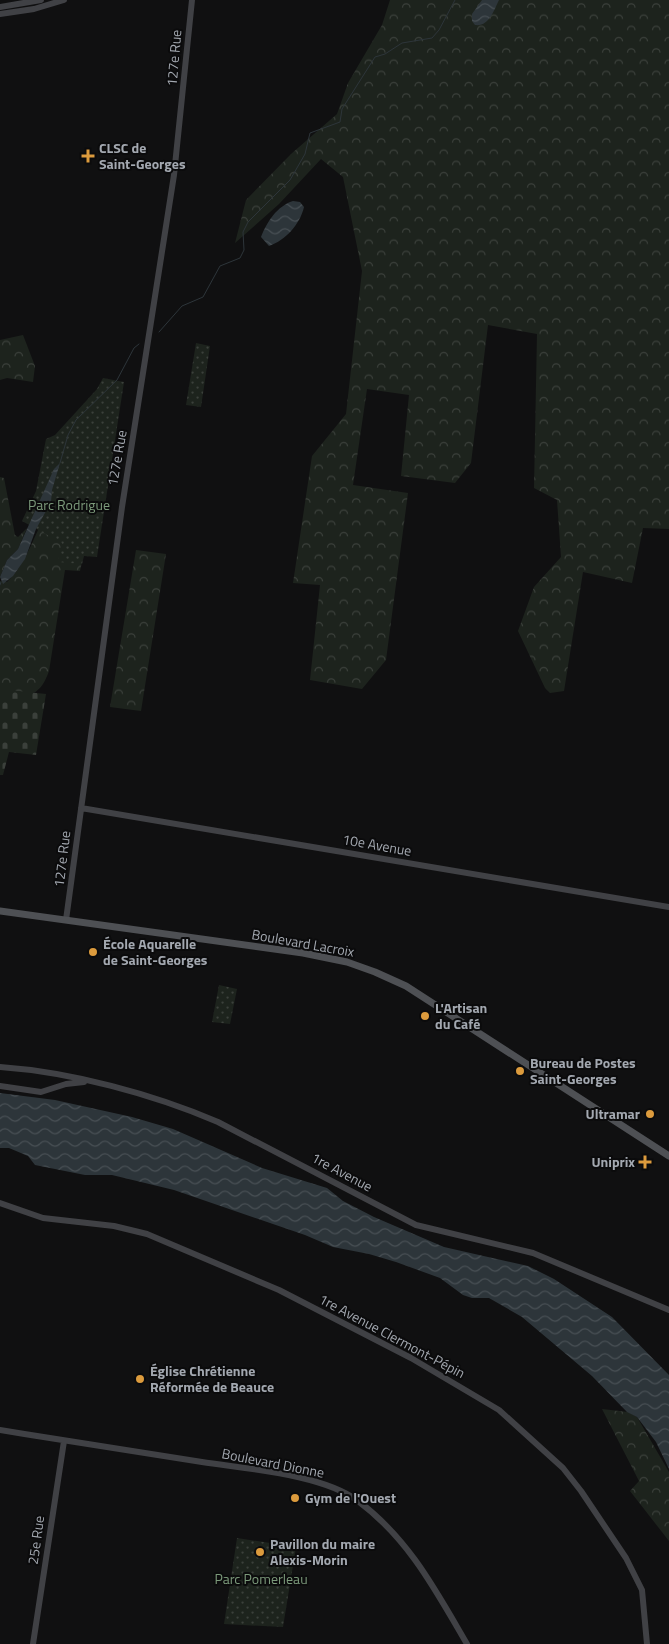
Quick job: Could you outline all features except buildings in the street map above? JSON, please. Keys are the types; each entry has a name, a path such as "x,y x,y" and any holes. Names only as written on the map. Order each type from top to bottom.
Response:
{"main road":[{"name":"Boulevard Lacroix","path":"0,911 303,954 347,962 375,972 429,1000 669,1156"}],"street":[{"path":"0,7 41,0"},
{"path":"0,14 34,9 64,0"},
{"name":"127e Rue","path":"66,920 122,507 174,175 192,0"},
{"name":"10e Avenue","path":"81,808 669,907"},
{"name":"1re Avenue","path":"0,1067 55,1074 165,1102 218,1122 416,1225 533,1252 669,1310"},
{"path":"55,1074 60,1080 57,1087"},
{"path":"0,1086 41,1092 74,1083 93,1083"},
{"name":"1re Avenue Clermont-Pépin","path":"0,1203 43,1218 114,1226 147,1234 279,1290 411,1358 499,1410 563,1468 581,1490 626,1558 642,1590 647,1644"},
{"name":"Boulevard Dionne","path":"0,1430 296,1478 326,1485 356,1500 388,1526 414,1556 467,1644"},
{"name":"25e Rue","path":"33,1644 64,1441"}],"green space":[{"path":"390,0 669,0 669,529 643,528 632,583 583,572 564,691 550,693 545,688 518,631 534,587 561,557 557,500 534,488 537,334 488,325 471,463 455,483 401,476 409,395 367,389 353,485 408,493 386,660 362,689 310,680 320,585 293,583 312,456 346,414 362,271 343,177 321,159 279,204 235,243 246,200 291,154 337,114 348,83 382,25"},
{"path":"23,335 35,366 33,382 7,378 0,380 0,340"},
{"path":"196,343 210,346 201,407 186,405"},
{"name":"Parc Rodrigue","path":"103,378 124,382 97,557 84,556 82,564 58,562 62,543 22,521 36,491 46,439 55,435 97,389"},
{"path":"0,477 4,478 15,535 18,537 27,528 18,549 7,560 0,577"},
{"path":"98,489 80,571 65,570 49,671 45,680 41,687 31,694 0,693 0,581 7,582 21,565 50,505"},
{"path":"136,550 166,554 141,711 110,707"},
{"path":"0,689 46,694 36,755 9,752 3,775 0,775"},
{"path":"219,985 237,989 230,1024 212,1022"},
{"path":"602,1409 628,1412 637,1417 669,1472 669,1541 630,1491 639,1481"},
{"name":"Parc Pomerleau","path":"237,1538 296,1547 283,1627 224,1624"}],"water":[{"path":"482,0 499,0 487,21 480,25 475,25 472,21 472,14"},
{"path":"293,201 300,202 304,207 296,225 281,240 269,246 261,237 266,226 277,211"},
{"path":"60,463 52,490 51,502 36,529 25,559 13,576 3,584 0,577 7,560 18,549 54,469"},
{"path":"0,1093 55,1100 132,1117 173,1129 262,1168 327,1188 343,1201 374,1217 444,1247 528,1266 554,1279 612,1317 669,1375 669,1469 656,1442 637,1417 627,1412 592,1376 522,1317 489,1298 472,1298 463,1295 440,1278 396,1262 369,1254 333,1247 305,1235 174,1190 112,1175 85,1175 35,1165 28,1156 9,1148 0,1148"}],"waterway":[{"path":"159,332 182,306 203,297 220,266 240,258 244,250 243,232 248,222 290,180 305,154 310,133 340,122 342,109 375,57 385,54 402,43 432,38 439,30 455,0"},
{"path":"60,463 68,435 76,420 117,380 134,348 139,344"}],"place":[{"name":"CLSC de Saint-Georges","path":"88,156"},
{"name":"École Aquarelle de Saint-Georges","path":"93,952"},
{"name":"L'Artisan du Café","path":"425,1016"},
{"name":"Bureau de Postes Saint-Georges","path":"520,1071"},
{"name":"Ultramar","path":"650,1114"},
{"name":"Uniprix","path":"645,1162"},
{"name":"Église Chrétienne Réformée de Beauce","path":"140,1379"},
{"name":"Gym de l'Ouest","path":"295,1498"},
{"name":"Pavillon du maire Alexis-Morin","path":"260,1552"}]}
